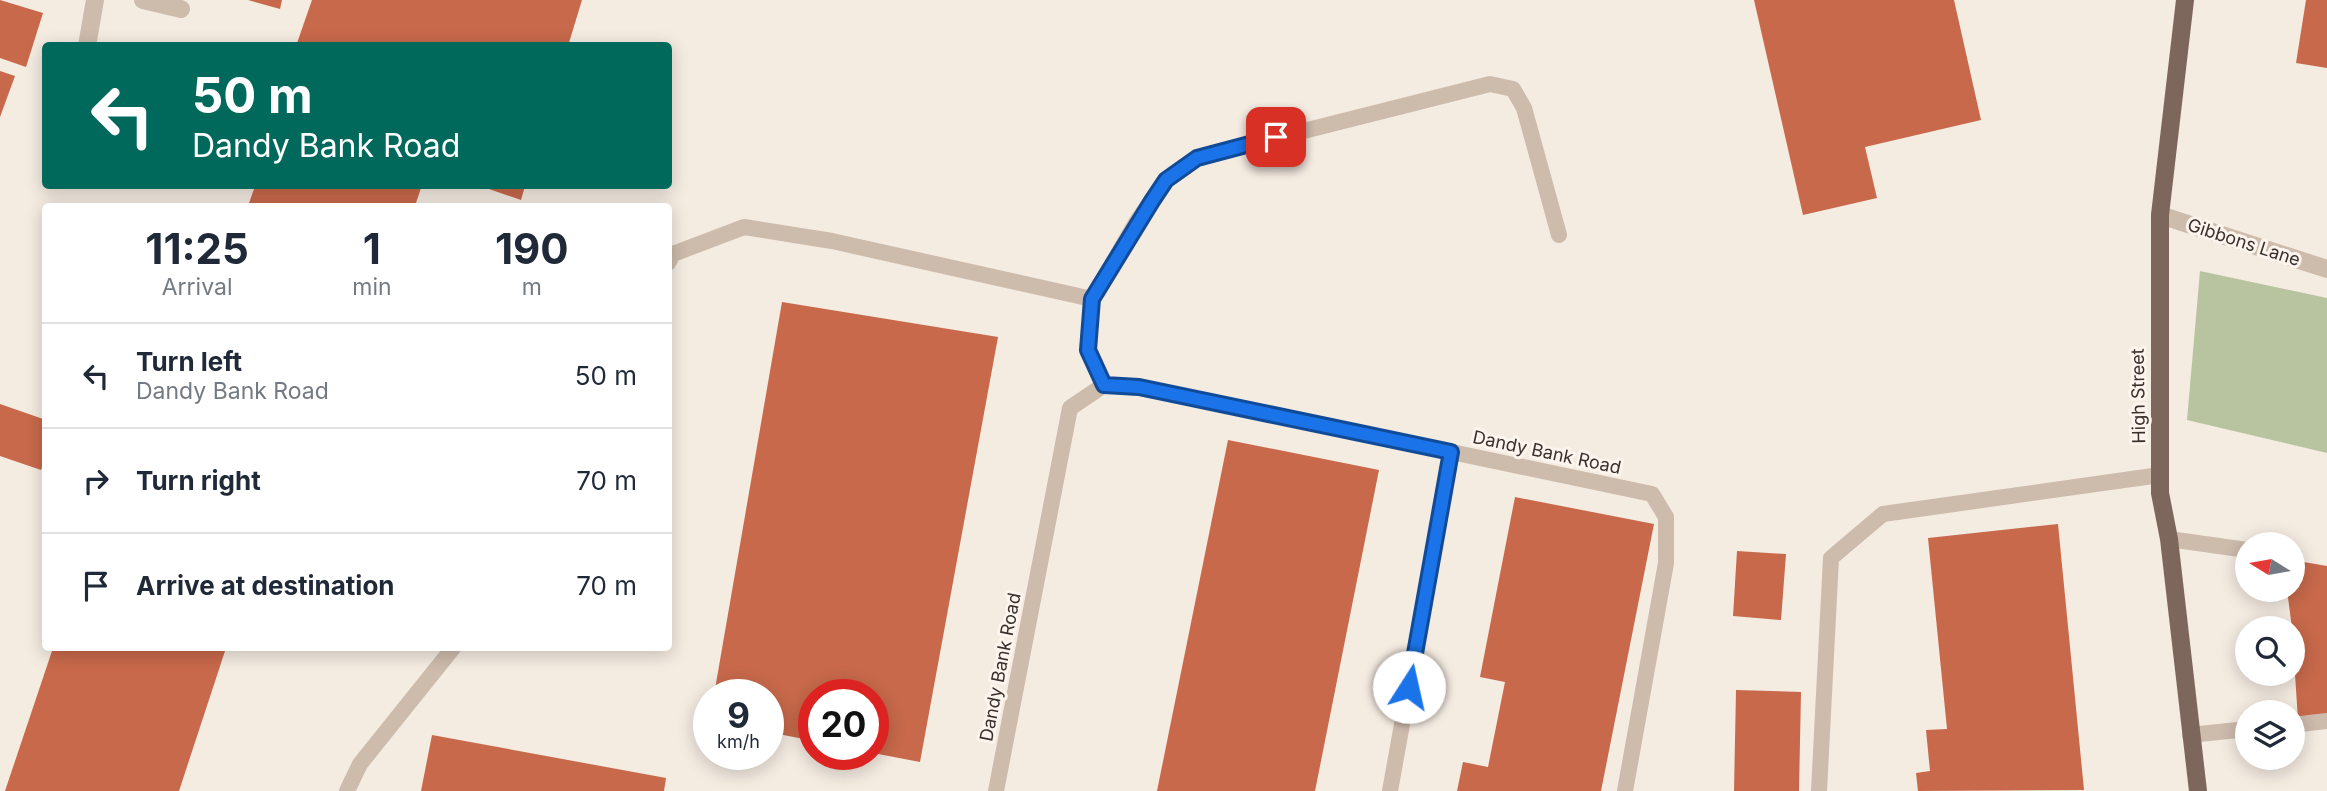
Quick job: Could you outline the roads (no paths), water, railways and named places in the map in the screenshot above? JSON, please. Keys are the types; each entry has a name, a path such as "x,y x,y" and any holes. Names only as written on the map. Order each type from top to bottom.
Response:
{"main road":[{"name":"High Street","path":"2185,0 2160,215 2160,475 2198,791"}],"street":[{"path":"88,42 95,0"},
{"path":"144,0 181,9"},
{"name":"Gibbons Lane","path":"2160,215 2327,269"}],"lane":[{"path":"1104,385 1088,350 1092,299 1137,221 1166,180 1197,158 1490,84 1513,89 1524,108 1559,235"},
{"path":"672,256 744,227 832,240 1092,299"},
{"name":"Dandy Bank Road","path":"996,791 1070,408 1104,385 1139,387 1652,494 1666,517 1666,563 1625,791"},
{"path":"1390,791 1451,452"},
{"path":"1819,791 1831,558 1883,514 2160,475"},
{"path":"2169,539 2235,548"},
{"path":"347,791 360,764 451,651"},
{"path":"2305,724 2327,721"},
{"path":"2190,734 2235,730"}]}
